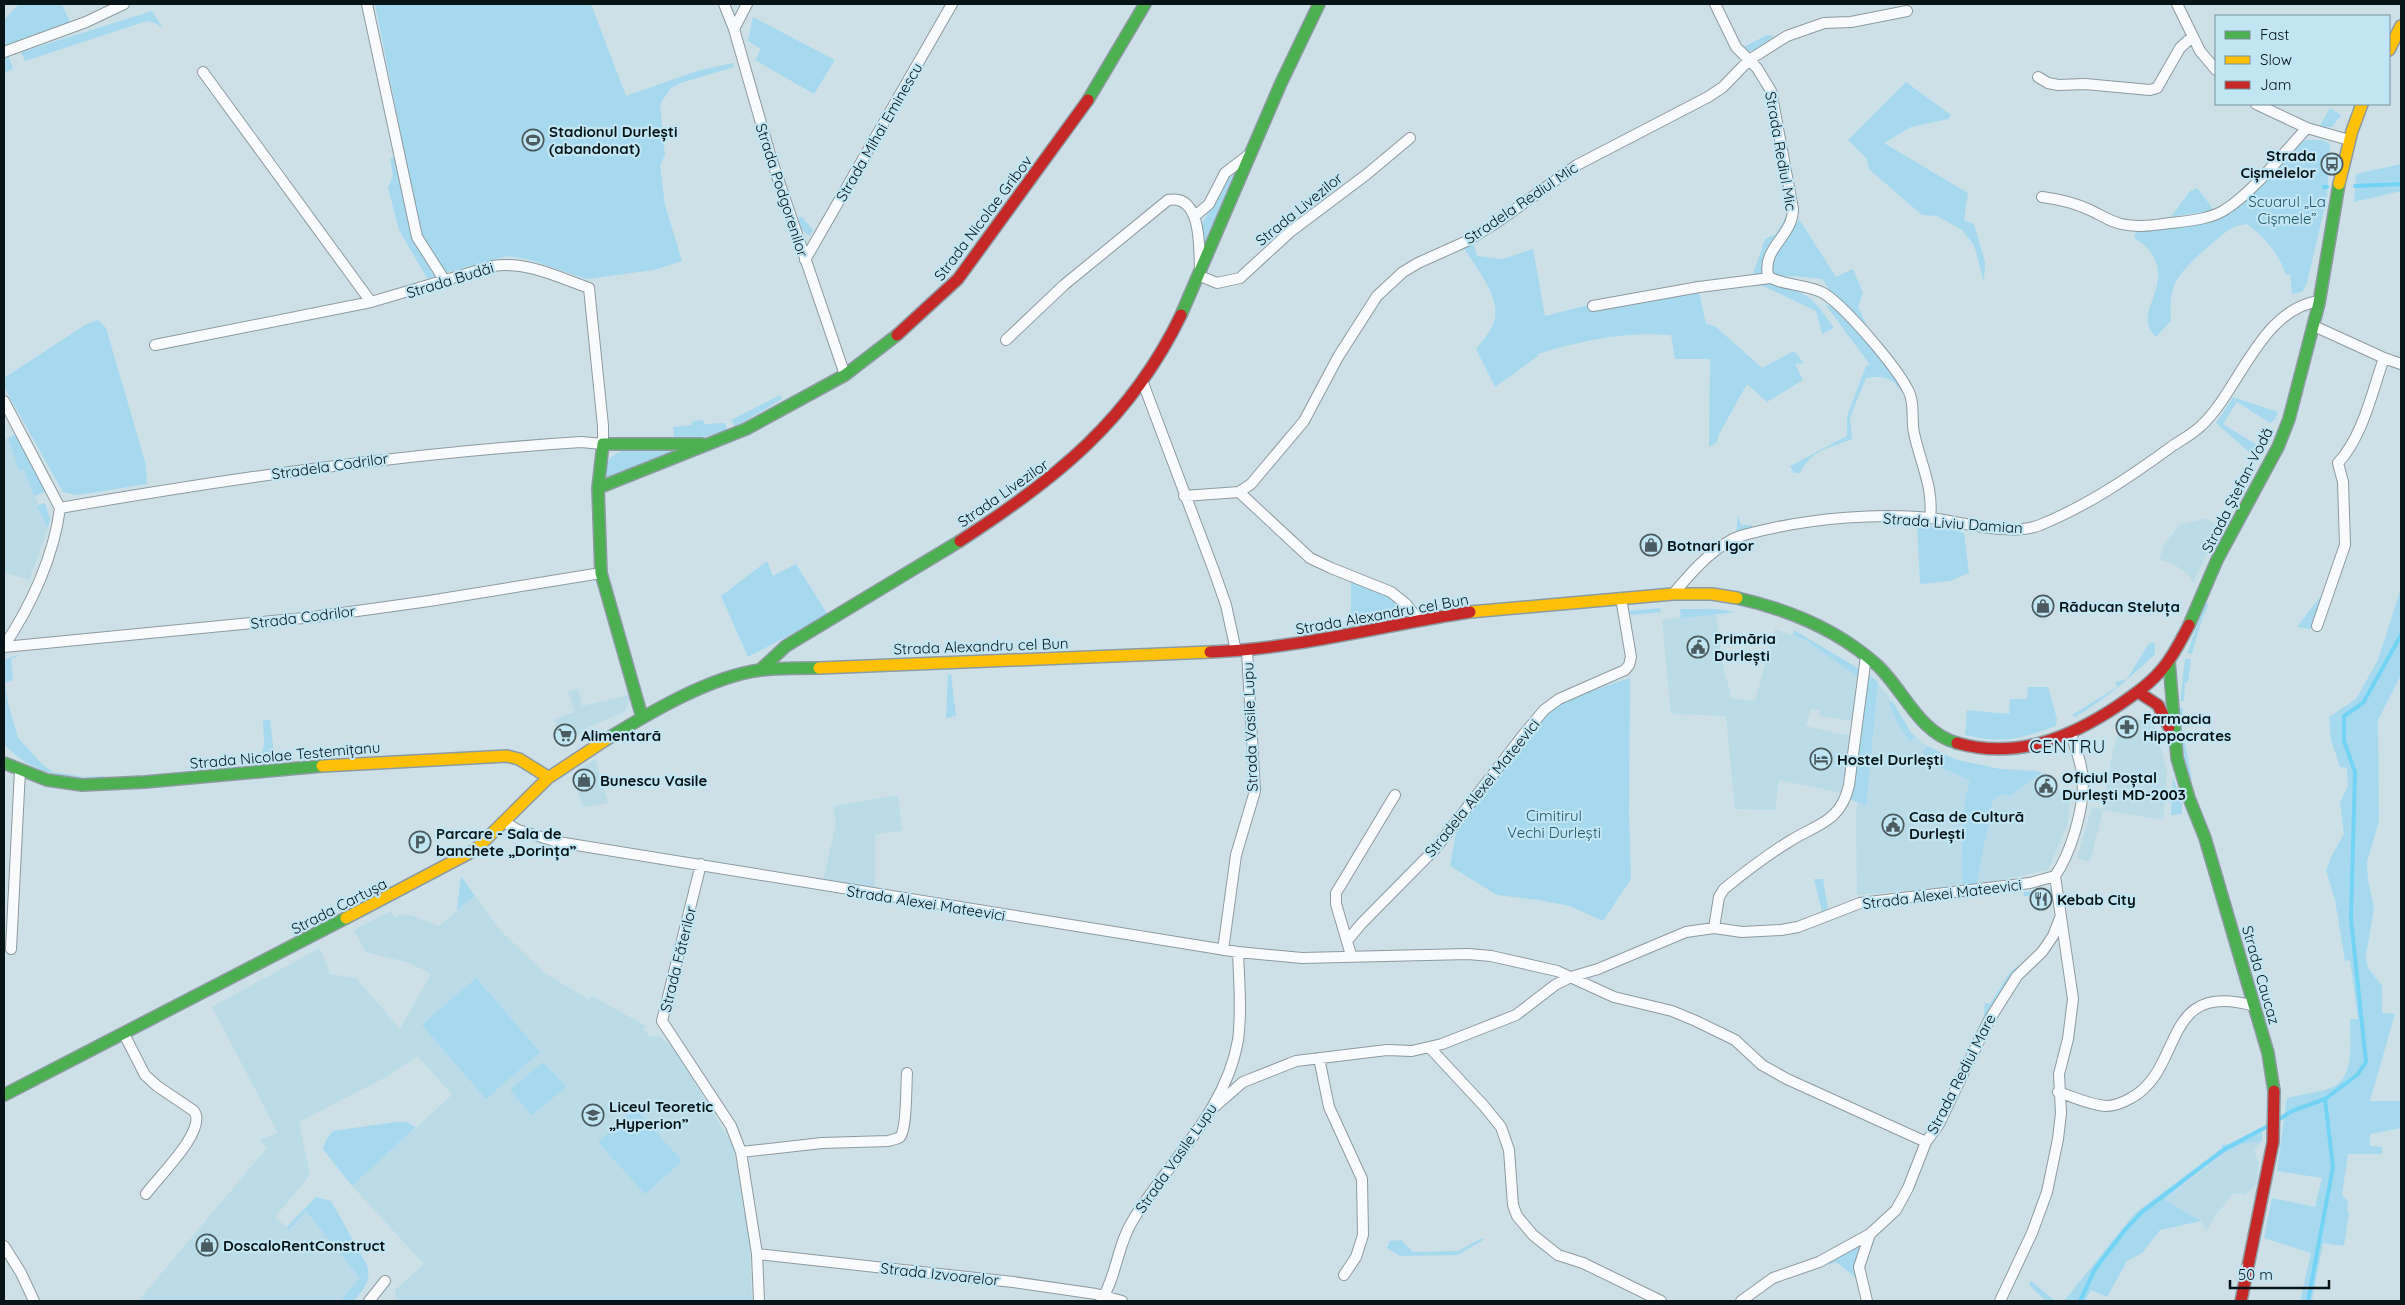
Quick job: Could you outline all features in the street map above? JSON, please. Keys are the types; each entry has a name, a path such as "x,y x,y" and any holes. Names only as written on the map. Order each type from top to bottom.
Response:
{"street":[{"path":"4,52 86,22 124,4"},
{"path":"367,4 417,238 445,281"},
{"name":"Strada Podgorenilor","path":"724,4 734,29 771,158 845,375"},
{"path":"734,29 748,4"},
{"name":"Strada Mihai Eminescu","path":"805,260 952,4"},
{"name":"Strada Nicolae Gribov","path":"598,488 714,444 746,429 845,375 910,325 958,279 1074,122 1145,4"},
{"name":"Strada Livezilor","path":"760,670 786,646 952,547 1060,471 1103,431 1142,383 1162,350 1200,276 1251,153 1319,4"},
{"name":"Strada Rediul Mic","path":"1715,4 1736,47 1768,82 1771,91 1793,209 1792,223 1768,259 1767,270 1770,278"},
{"path":"2177,4 2200,50 2215,69"},
{"name":"Stradela Rediul Mic","path":"1239,492 1257,478 1304,421 1338,357 1377,296 1392,281 1418,263 1446,252 1496,223 1577,164 1723,88 1749,60 1777,41 1810,26 1824,23 1851,22 1907,11"},
{"path":"2390,48 2401,26"},
{"path":"2038,77 2048,83 2058,85 2085,84 2150,90 2157,88 2180,48 2193,36"},
{"path":"203,72 371,302"},
{"path":"2258,105 2307,128 2349,140"},
{"name":"Strada Ștefan-Vodă","path":"2169,661 2226,541 2279,445 2288,420 2314,326 2349,140 2362,105"},
{"path":"2042,198 2088,209 2107,220 2132,225 2161,224 2208,216 2226,210 2242,196 2307,128"},
{"name":"Strada Livezilor","path":"1200,276 1217,283 1240,278 1290,232 1367,174 1410,138"},
{"name":"Strada Livezilor","path":"1200,276 1198,230 1195,216 1210,204 1225,173 1251,153"},
{"path":"1006,340 1064,285 1163,202 1173,199 1184,204 1195,216"},
{"name":"Strada Budăi","path":"155,345 371,302 494,266 509,263 530,267 589,288 604,426 603,444"},
{"path":"1592,306 1699,287 1770,278 1774,281 1811,287 1825,294 1860,328 1906,387 1912,400 1914,432 1930,486 1930,518"},
{"name":"Strada Liviu Damian","path":"1673,594 1693,570 1713,552 1732,539 1812,521 1842,518 1930,518 1985,526 2028,528 2048,522 2127,479 2201,426 2216,410 2264,339 2296,307 2318,301"},
{"path":"2314,326 2401,364"},
{"path":"2317,626 2345,545 2343,482 2338,463 2345,456 2359,427 2384,358"},
{"name":"Strada Vasile Lupu","path":"1142,383 1226,605 1241,651 1255,791 1236,855 1223,950"},
{"path":"4,401 60,508 58,526 49,555 20,623 4,647"},
{"name":"Stradela Codrilor","path":"60,508 272,474 445,452 581,442 603,444"},
{"path":"603,444 598,488 601,574 642,717"},
{"name":"Strada Nicolae Gribov","path":"603,444 714,444"},
{"path":"1184,496 1239,492 1310,558 1391,592 1406,604 1419,620"},
{"name":"Strada Codrilor","path":"4,647 314,617 601,574"},
{"name":"Strada Alexandru cel Bun","path":"548,777 642,717 720,681 760,670 1241,651 1302,644 1419,620 1514,607 1673,594 1723,596 1783,612 1825,630 1866,656 1897,687 1925,726 1956,744 1978,749 2004,750 2028,748 2071,734 2098,720 2138,692 2169,661"},
{"name":"Stradela Alexei Mateevici","path":"1347,941 1361,924 1435,849 1544,710 1558,699 1618,674 1629,665 1631,657 1621,598"},
{"path":"1714,928 1719,897 1724,889 1791,840 1819,827 1843,805 1849,785 1866,656"},
{"name":"Strada Caucaz","path":"2169,661 2174,742 2185,784 2206,838 2268,1053 2274,1083 2273,1142 2241,1301"},
{"path":"2138,692 2153,699 2163,710 2174,742"},
{"path":"2000,1301 2032,1233 2048,1192 2058,1139 2061,1114 2058,1092 2059,1074 2068,1039 2073,999 2055,876 2067,854 2081,808 2083,782 2080,762 2071,734"},
{"name":"Strada Nicolae Testemițanu","path":"4,763 47,780 82,785 145,782 370,762 507,756 520,759 548,777"},
{"path":"11,949 20,770"},
{"name":"Strada Cartușa","path":"4,1095 463,858 488,842 548,777"},
{"path":"1351,956 1336,904 1336,893 1395,795"},
{"name":"Strada Alexei Mateevici","path":"506,823 525,833 558,842 1223,950 1302,958 1468,954 1523,963 1557,971 1571,977 1598,968 1680,934 1714,928 1742,932 1781,930 1798,926 1860,903 2030,884 2055,876"},
{"name":"Strada Făterilor","path":"701,864 662,1021 731,1126 741,1152 756,1254 758,1301"},
{"name":"Strada Rediul Mare","path":"1741,1301 1773,1278 1819,1262 1870,1234 1896,1210 1908,1188 1926,1142 1938,1124 2003,995 2017,976 2042,952 2053,936 2060,918"},
{"name":"Strada Vasile Lupu","path":"1102,1298 1132,1220 1212,1109 1231,1068 1238,1039 1240,1003 1238,952"},
{"path":"1212,1109 1243,1082 1296,1061 1387,1050 1412,1051 1430,1048 1516,1015 1555,985 1571,977 1614,997 1672,1011 1696,1021 1735,1040 1762,1065 1786,1079 1926,1142"},
{"path":"2058,1092 2091,1104 2108,1106 2122,1103 2136,1096 2146,1086 2181,1025 2192,1012 2204,1004 2221,1001 2254,1006"},
{"path":"124,1034 145,1075 157,1086 194,1111 197,1117 194,1132 189,1140 146,1194"},
{"path":"1430,1048 1501,1127 1509,1150 1513,1205 1517,1216 1533,1235 1558,1255 1583,1263 1661,1301"},
{"path":"1319,1058 1329,1107 1353,1155 1362,1179 1362,1235 1356,1257 1344,1275"},
{"path":"741,1152 822,1143 888,1141 898,1138 901,1135 904,1124 907,1073"},
{"path":"1867,1301 1860,1268 1870,1234"},
{"path":"4,1246 22,1273 34,1301"},
{"name":"Strada Izvoarelor","path":"756,1254 1013,1282 1122,1301"},
{"path":"369,1301 385,1281"}],"shaded area":[{"path":"8,438 19,471 24,469 48,528 29,580 4,572 4,439"},
{"path":"2207,518 2218,526 2218,530 2193,583 2188,574 2172,563 2160,560 2163,546 2179,525"},
{"path":"1716,613 1724,671 1731,694 1729,698 1755,701 1775,629 1805,640 1861,679 1853,721 1819,716 1820,710 1811,709 1806,726 1851,736 1842,793 1779,780 1775,810 1735,809 1726,716 1671,714 1662,620"},
{"path":"1874,679 1893,702 1911,733 1927,746 1957,760 2000,769 2033,770 2045,773 2070,804 2067,826 2048,870 1976,885 1857,895 1856,814"},
{"path":"578,689 582,706 629,695 630,699 624,712 562,740 554,719 575,712 568,692"},
{"path":"2124,715 2154,724 2167,770 2163,820 2103,810 2090,862 2077,858 2092,807 2103,809 2112,754"},
{"path":"595,759 608,803 583,807 572,775"},
{"path":"898,795 902,831 875,834 875,889 823,881 836,823 833,806"},
{"path":"475,896 501,931 545,973 589,1000 592,996 646,1026 643,1029 650,1036 660,1037 675,1050 733,1146 749,1234 752,1301 392,1301 396,1297 395,1290 424,1264 352,1186 452,1095 418,1056 386,1077 299,1122 310,1175 275,1217 289,1229 306,1210 361,1278 340,1301 138,1301 267,1148 260,1140 278,1133 212,1007 320,948 330,974 356,978 400,1029 431,974 410,963 366,952 354,930 391,911 395,918 403,914 405,916 411,915 439,926"},
{"path":"2250,1141 2262,1141 2254,1151 2259,1163 2256,1185 2245,1195 2234,1193 2215,1216 2207,1231 2201,1221 2163,1201 2226,1151"}],"green space":[{"path":"19,4 62,4 70,22 4,46 4,20"},
{"name":"Stadionul Durlești (abandonat)","path":"375,4 591,4 626,96 697,71 733,63 734,67 681,83 671,88 660,104 665,155 660,165 665,205 682,261 654,270 586,279 527,259 507,256 445,273 421,236"},
{"path":"152,11 163,28 147,21 25,61 21,52"},
{"path":"753,17 835,60 814,94 755,60 761,49 748,41"},
{"path":"1767,35 1774,36 1754,51 1743,51 1742,48"},
{"path":"8,55 13,68 4,74 4,56"},
{"path":"1906,82 1951,115 1948,119 1911,127 1884,143 1968,193 1964,220 1974,224 1985,262 1984,282 1974,245 1962,230 1937,216 1922,215 1869,169 1867,159 1848,140"},
{"path":"2330,108 2341,115 2332,127 2319,127"},
{"name":"Scuarul „La Cișmele”","path":"2305,140 2321,140 2329,143 2330,146 2327,197 2307,283 2302,292 2292,294 2290,274 2286,275 2275,253 2260,234 2247,224 2238,226 2228,230 2182,273 2174,286 2172,294 2171,321 2156,337 2148,321 2157,282 2157,265 2149,250 2134,238 2136,232 2214,219 2231,212"},
{"path":"395,156 411,234 436,279 427,278 399,230 388,188 393,176 390,159"},
{"path":"2401,164 2401,191 2354,202 2356,174"},
{"path":"1238,165 1202,261 1202,224 1229,174"},
{"path":"2197,188 2214,210 2171,217 2190,191"},
{"path":"1789,211 1788,223 1760,277 1752,277 1765,239 1776,234"},
{"path":"802,217 813,230 809,236 801,229 798,218"},
{"path":"1799,219 1836,277 1853,269 1863,293 1858,307 1874,339 1831,292 1822,279 1795,276 1775,277 1771,271 1772,260"},
{"path":"1473,242 1477,256 1503,259 1533,249 1545,316 1588,305 1589,311 1699,292 1706,324 1715,326 1762,368 1794,351 1804,363 1795,364 1803,380 1767,402 1747,384 1718,436 1717,442 1709,447 1710,359 1675,359 1671,335 1653,334 1603,338 1538,354 1538,356 1495,387 1476,349 1484,340 1494,322 1496,313 1491,293 1464,248"},
{"path":"1765,283 1789,288 1806,295 1819,307 1834,328 1822,334 1816,311 1763,286 1745,285"},
{"path":"1825,304 1837,310 1860,331 1882,357 1905,396 1889,379 1880,377 1866,378 1850,417 1852,439 1815,454 1800,473 1794,473 1790,466 1847,436 1847,416 1866,366 1870,365"},
{"path":"98,320 106,328 146,465 147,484 77,495 63,492 4,387 4,378 85,325"},
{"path":"780,395 782,399 735,427 731,420"},
{"path":"2233,397 2278,412 2275,419 2270,423 2237,402 2223,424 2257,445 2259,455 2257,459 2216,423"},
{"path":"702,420 705,424 725,423 727,430 698,439 674,437 673,427 691,425 693,421"},
{"path":"16,434 45,492 34,496 24,469 19,471 8,438"},
{"path":"645,448 679,449 608,477 604,475 606,464 613,456 622,451"},
{"path":"45,503 50,519 48,528 37,506"},
{"path":"1738,515 1741,525 1752,525 1753,529 1736,534"},
{"path":"1917,525 1961,530 1961,533 1964,533 1969,573 1950,581 1920,584"},
{"path":"2339,552 2326,595 2311,629 2297,627 2323,593"},
{"path":"767,561 773,576 796,564 828,615 748,657 721,596"},
{"path":"1351,579 1366,584 1398,602 1403,615 1351,626"},
{"path":"2401,588 2401,675 2378,720 2379,821 2367,862 2368,880 2374,908 2366,956 2368,968 2382,986 2382,1013 2395,1014 2370,1101 2401,1101 2401,1128 2370,1134 2370,1146 2382,1147 2382,1154 2348,1154 2342,1195 2348,1201 2347,1211 2349,1212 2344,1246 2323,1243 2312,1301 2300,1301 2311,1253 2264,1238 2272,1198 2315,1207 2322,1178 2277,1171 2287,1098 2328,1089 2340,1082 2345,1075 2350,1057 2350,1019 2358,1019 2350,960 2345,961 2335,900 2326,870 2344,834 2340,802 2348,786 2347,768 2340,767 2331,740 2329,717 2356,699 2378,660"},
{"path":"2205,603 2209,604 2202,619 2192,654 2187,653"},
{"path":"1660,608 1661,612 1630,615 1629,611"},
{"path":"1680,609 1715,609 1737,612 1681,618"},
{"path":"1794,630 1861,670 1861,679 1805,640 1793,635"},
{"path":"2149,643 2155,643 2155,654 2127,679"},
{"path":"24,653 11,659 13,680 5,683 8,703 18,738 43,765 53,772 85,777 104,776 104,779 75,777 38,769 15,755 4,744 4,660"},
{"path":"2185,659 2191,659 2188,682 2185,683 2184,701 2180,701"},
{"path":"951,674 956,716 946,718 948,675"},
{"path":"1869,675 1878,682 1866,805 1851,800"},
{"name":"Cimitirul Vechi Durlești","path":"1630,678 1629,813 1631,879 1603,921 1570,906 1497,895 1450,866 1456,833 1475,803 1550,710 1577,696"},
{"path":"2127,679 2116,688 2096,703 2075,717 2072,715 2117,687 2115,682"},
{"path":"2028,687 2048,687 2057,719 2056,726 2021,737 2002,740 1965,735 1967,710 2009,714 2010,699 2027,699"},
{"path":"1893,702 1911,733 1915,736 1910,742 1897,722 1889,703"},
{"path":"2179,708 2183,708 2182,729 2192,779 2188,781 2181,749"},
{"path":"263,720 270,720 275,762 260,763 264,745"},
{"path":"1927,746 1957,760 2000,769 2042,772 2010,796 2001,794 1993,800 1976,885 1963,885 1963,819 1970,780 1939,767 1923,753"},
{"path":"2173,777 2182,804 2182,814 2171,815"},
{"path":"461,876 475,896 457,910"},
{"path":"1814,879 1823,879 1828,909 1822,912"},
{"path":"2051,889 2054,900 2048,904 2047,895 2024,896 2024,892"},
{"path":"2035,953 1982,1027 1985,1003 1990,1004 2010,972"},
{"path":"476,978 540,1052 486,1099 422,1025"},
{"path":"543,1062 566,1087 532,1115 510,1090"},
{"path":"635,1109 682,1161 645,1194 598,1142"},
{"path":"406,1122 416,1127 352,1186 323,1149 326,1140 333,1131"},
{"path":"2262,1127 2262,1141 2235,1147 2222,1154 2164,1200 2201,1221 2160,1230 2142,1253 2127,1261 2107,1297 2091,1290 2085,1301 2064,1301 2135,1213 2222,1148 2222,1145 2229,1144"},
{"path":"316,1197 331,1201 367,1265 368,1280 354,1301 340,1301 360,1278 306,1211 289,1229 287,1227"},
{"path":"1482,1238 1483,1240 1458,1255 1400,1256 1387,1248 1390,1241 1401,1240 1413,1252 1458,1251"},
{"path":"1866,1239 1856,1266 1855,1277 1836,1262 1828,1265 1829,1261"},
{"path":"2031,1281 2055,1301 2046,1301 2029,1285"}],"waterway":[{"path":"2355,186 2401,184"},
{"path":"2308,1301 2333,1167 2325,1099 2357,1075 2366,1062 2351,919 2355,772 2344,741 2344,716 2363,703 2401,635"},
{"path":"2278,1120 2292,1111 2325,1099"},
{"path":"2080,1301 2095,1269 2125,1230 2142,1212 2225,1149 2268,1126"}],"traffic: fast":[{"path":"1088,100 1145,4"},
{"path":"1181,315 1281,83 1319,4"},
{"path":"2189,625 2217,560 2278,447 2289,419 2319,303 2339,184"},
{"path":"598,488 746,429 845,375 897,335"},
{"path":"642,717 601,573 598,488 603,444 702,444"},
{"path":"760,670 786,646 960,541"},
{"path":"1737,598 1774,608 1811,622 1846,641 1887,675 1932,730 1943,738 1957,743"},
{"path":"2169,661 2177,758 2189,798 2205,838 2268,1053 2274,1091"},
{"path":"607,739 661,707 722,680 761,670 819,668"},
{"path":"4,763 47,780 82,785 145,782 322,766"},
{"path":"4,1095 346,918"}],"traffic: slow":[{"path":"2390,48 2401,26"},
{"path":"2339,184 2352,131 2362,105"},
{"path":"1470,612 1673,594 1712,594 1737,598"},
{"path":"819,668 1210,652"},
{"path":"346,918 475,850 548,778 607,739"},
{"path":"322,766 507,756 519,759 548,777"}],"traffic: jam":[{"path":"897,335 958,279 1088,100"},
{"path":"960,541 1028,494 1088,444 1139,385 1161,352 1181,315"},
{"path":"1210,652 1276,646 1470,612"},
{"path":"1957,743 1979,748 2021,747 2042,743 2081,727 2119,705 2153,679 2171,658 2189,625"},
{"path":"2138,692 2158,705 2169,727"},
{"path":"2241,1301 2273,1142 2274,1091"}],"place":[{"name":"Stadionul Durlești (abandonat)","path":"533,140"},
{"name":"Strada Cișmelelor","path":"2332,164"},
{"name":"Botnari Igor","path":"1651,545"},
{"name":"Răducan Steluța","path":"2043,606"},
{"name":"Primăria Durlești","path":"1698,647"},
{"name":"Farmacia Hippocrates","path":"2127,727"},
{"name":"Alimentară","path":"565,735"},
{"name":"Hostel Durlești","path":"1821,759"},
{"name":"Bunescu Vasile","path":"584,780"},
{"name":"Oficiul Poștal Durlești MD-2003","path":"2046,786"},
{"name":"Casa de Cultură Durlești","path":"1893,825"},
{"name":"Parcare - Sala de banchete „Dorința”","path":"420,842"},
{"name":"Kebab City","path":"2041,899"},
{"name":"Liceul Teoretic „Hyperion”","path":"593,1115"},
{"name":"DoscaloRentConstruct","path":"207,1245"}],"district":[{"name":"CENTRU","path":"2068,746"}]}
